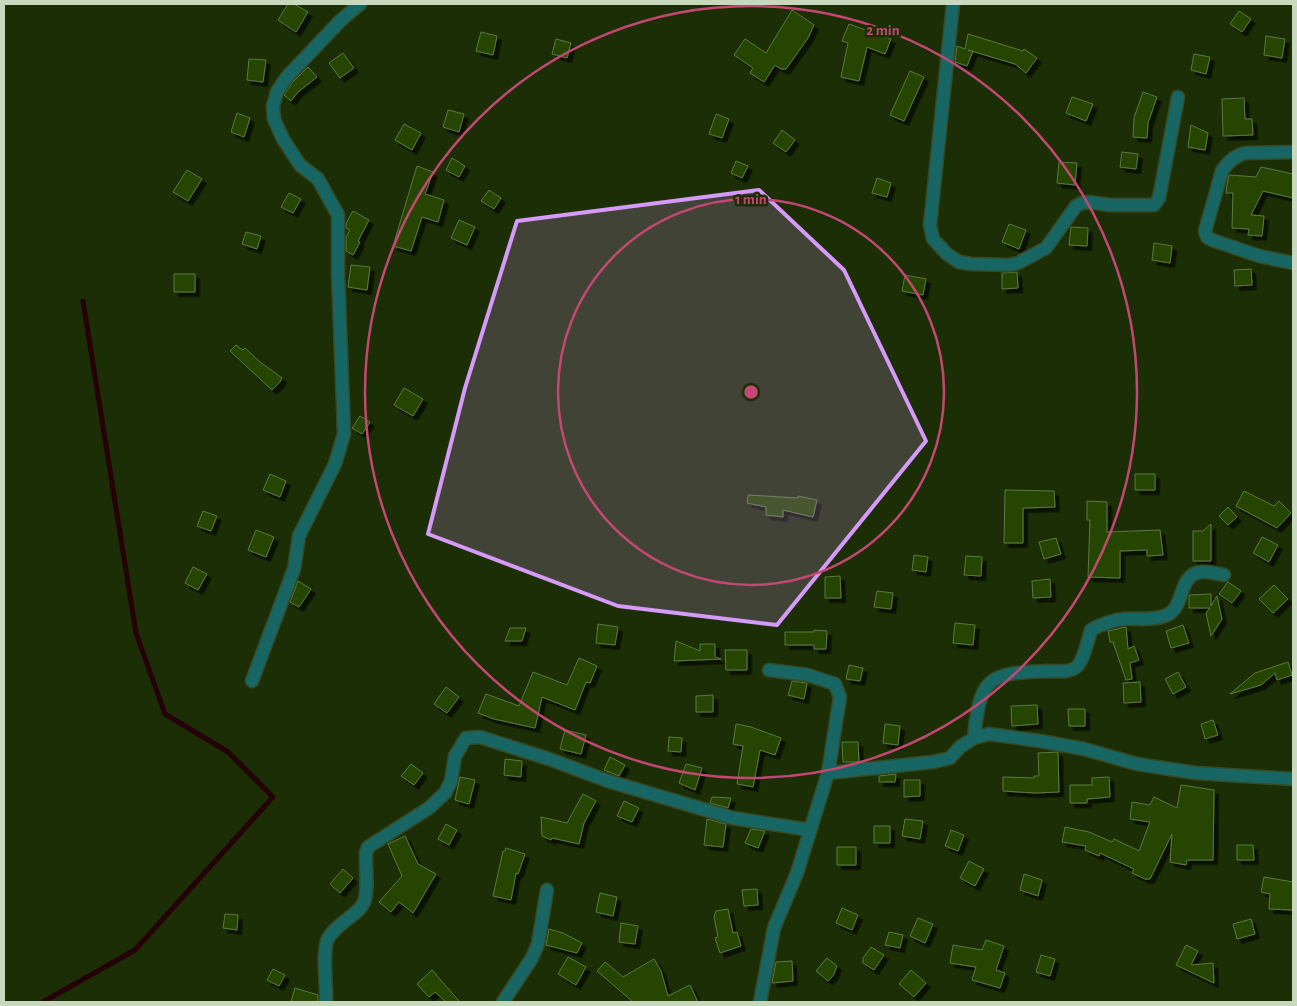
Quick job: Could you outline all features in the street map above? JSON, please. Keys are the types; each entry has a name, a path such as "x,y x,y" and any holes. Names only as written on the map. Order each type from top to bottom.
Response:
{"street":[{"path":"252,682 294,570 299,536 335,464 344,434 338,273 338,214 318,179 300,165 283,139 274,119 273,106 276,92 286,78 341,20 360,4"},
{"path":"953,4 930,225 933,239 947,254 959,262 1001,266 1018,263 1046,248 1076,206 1082,203 1109,205 1156,204 1159,198 1178,97"},
{"path":"1293,152 1239,154 1226,164 1222,171 1205,233 1210,239 1259,256 1293,263"},
{"path":"974,738 976,711 983,690 993,680 1005,675 1022,672 1068,671 1076,668 1080,662 1091,630 1106,622 1125,619 1146,620 1168,615 1180,602 1183,588 1191,576 1201,572 1224,575"},
{"path":"760,1002 774,928 797,873 828,773 840,697 835,684 808,675 768,670"},
{"path":"828,773 934,762 950,758 960,747 974,738 989,734 1084,749 1137,764 1196,773 1293,779"},
{"path":"326,1002 326,951 328,940 332,933 363,904 365,896 366,852 368,848 430,808 445,793 451,781 455,756 466,738 480,737 550,759 608,781 732,818 810,830"},
{"path":"503,1002 532,958 538,944 547,890"}],"highlighted area":[{"path":"759,190 844,270 926,441 777,625 618,606 428,534 465,388 517,221"}],"building":[{"path":"288,4 294,4 308,12 296,32 278,20"},
{"path":"792,10 814,25 808,38 786,69 781,69 775,65 764,82 750,73 753,68 734,55 745,39 766,53"},
{"path":"1239,11 1251,19 1242,32 1230,24"},
{"path":"849,24 891,39 885,54 867,47 859,81 841,77 848,43 842,41"},
{"path":"481,32 497,36 493,55 476,51"},
{"path":"968,34 1023,51 1024,49 1037,58 1026,73 1015,64 973,51 967,66 955,62 957,46 965,49"},
{"path":"1266,36 1285,39 1282,58 1264,55"},
{"path":"556,39 571,43 567,58 552,54"},
{"path":"343,53 354,68 340,78 329,63"},
{"path":"1194,54 1210,57 1206,74 1191,70"},
{"path":"249,59 266,60 263,82 247,80"},
{"path":"308,67 317,77 298,92 291,101 284,95 292,83"},
{"path":"910,71 924,77 904,121 890,115"},
{"path":"1143,92 1157,97 1148,123 1147,138 1133,137 1134,118"},
{"path":"1072,97 1093,104 1086,121 1066,113"},
{"path":"1244,98 1245,119 1252,119 1253,135 1223,136 1222,99"},
{"path":"448,110 464,114 459,132 443,127"},
{"path":"237,113 250,118 244,137 231,132"},
{"path":"716,114 729,119 722,138 709,134"},
{"path":"404,124 421,133 412,150 395,140"},
{"path":"1191,125 1208,133 1205,150 1188,147"},
{"path":"782,130 795,140 786,152 773,143"},
{"path":"1122,152 1138,154 1136,169 1120,167"},
{"path":"452,158 465,166 459,177 446,170"},
{"path":"736,161 748,166 742,178 731,173"},
{"path":"1059,162 1077,163 1075,185 1057,183"},
{"path":"417,166 433,172 425,194 444,200 438,222 422,217 411,251 393,246"},
{"path":"1261,167 1293,174 1293,198 1263,191 1251,215 1264,216 1262,236 1248,235 1249,229 1232,228 1233,193 1226,193 1227,185 1229,175 1256,177"},
{"path":"187,170 202,179 188,201 173,192"},
{"path":"877,178 891,183 887,197 872,193"},
{"path":"489,190 501,198 494,209 481,201"},
{"path":"289,193 301,199 293,213 281,207"},
{"path":"353,211 369,220 353,255 346,251 346,237 350,230 346,228 346,223"},
{"path":"459,220 475,227 467,245 451,238"},
{"path":"1009,224 1026,230 1019,249 1002,242"},
{"path":"1071,227 1088,228 1087,246 1069,245"},
{"path":"246,232 261,236 257,249 242,244"},
{"path":"1154,243 1172,246 1170,263 1152,260"},
{"path":"351,265 370,267 367,290 348,287"},
{"path":"1251,269 1252,285 1235,286 1234,270"},
{"path":"1017,272 1018,288 1002,289 1002,273"},
{"path":"174,274 195,274 195,292 174,292"},
{"path":"905,275 926,279 923,295 902,291"},
{"path":"236,345 243,350 245,348 282,378 272,390 230,351"},
{"path":"404,388 423,399 413,416 394,405"},
{"path":"360,416 370,422 362,434 352,428"},
{"path":"270,474 286,481 280,497 263,490"},
{"path":"1135,474 1155,474 1155,490 1135,490"},
{"path":"1005,490 1054,491 1055,507 1023,508 1023,543 1004,543"},
{"path":"1244,491 1274,506 1279,501 1291,513 1277,528 1236,506"},
{"path":"748,495 798,498 798,496 817,500 813,517 783,510 783,517 766,515 766,507 747,503"},
{"path":"1087,501 1107,502 1107,532 1160,530 1163,555 1147,556 1147,550 1120,551 1120,578 1088,577 1090,520 1087,520"},
{"path":"1228,507 1237,517 1228,525 1219,516"},
{"path":"203,511 217,516 211,531 197,526"},
{"path":"1211,524 1211,561 1193,561 1193,531 1203,531"},
{"path":"256,530 274,537 266,557 248,550"},
{"path":"1262,537 1278,545 1269,562 1253,553"},
{"path":"1056,538 1061,554 1044,559 1039,542"},
{"path":"914,555 928,557 926,572 912,570"},
{"path":"966,556 982,557 981,576 964,575"},
{"path":"193,567 207,574 198,590 185,583"},
{"path":"840,576 841,598 825,598 825,577"},
{"path":"1050,579 1051,597 1033,598 1032,581"},
{"path":"298,581 311,589 299,607 290,602"},
{"path":"1228,582 1241,591 1232,603 1219,594"},
{"path":"1274,585 1288,599 1273,613 1259,599"},
{"path":"877,591 893,593 891,609 874,607"},
{"path":"1211,594 1211,606 1217,596 1222,619 1211,636 1206,613 1210,608 1189,608 1189,596"},
{"path":"955,623 975,625 973,645 953,643"},
{"path":"598,624 618,627 615,645 596,643"},
{"path":"1183,625 1189,643 1171,648 1166,631"},
{"path":"1126,627 1128,649 1134,646 1139,660 1130,663 1132,679 1126,680 1113,642 1110,642 1108,631"},
{"path":"510,628 526,628 522,641 505,641"},
{"path":"814,630 827,631 826,649 814,649 814,645 785,645 785,632 814,632"},
{"path":"676,641 700,651 700,644 715,644 715,657 721,659 674,661"},
{"path":"725,650 747,650 747,670 726,670"},
{"path":"579,658 597,666 590,683 586,682 575,710 542,697 535,728 494,719 478,713 486,694 519,706 533,672 567,685"},
{"path":"1288,662 1292,675 1277,680 1275,673 1261,685 1230,694 1255,673"},
{"path":"849,665 863,668 860,681 846,679"},
{"path":"1178,672 1186,687 1173,694 1165,679"},
{"path":"792,681 807,683 804,699 788,695"},
{"path":"1140,682 1141,702 1124,703 1123,683"},
{"path":"446,687 459,697 447,713 434,704"},
{"path":"713,695 713,712 696,712 696,696"},
{"path":"1037,705 1038,724 1012,726 1011,706"},
{"path":"1068,709 1085,709 1085,726 1069,726"},
{"path":"1213,720 1218,735 1205,739 1201,724"},
{"path":"736,724 751,727 781,738 775,755 760,750 753,787 737,784 743,746 733,744"},
{"path":"885,724 900,726 898,745 883,743"},
{"path":"565,730 586,735 581,754 560,749"},
{"path":"669,737 682,738 681,752 668,751"},
{"path":"842,742 858,742 859,762 843,762"},
{"path":"1058,752 1059,792 1003,791 1003,777 1034,778 1034,776 1039,776 1038,753"},
{"path":"610,757 625,765 619,776 604,770"},
{"path":"505,759 522,761 521,777 504,775"},
{"path":"411,764 423,773 414,785 401,776"},
{"path":"686,764 702,768 695,790 679,783"},
{"path":"896,774 895,782 879,782 879,776"},
{"path":"460,777 475,780 469,804 455,800"},
{"path":"1109,777 1110,797 1087,799 1087,803 1070,803 1070,785 1092,785 1092,778"},
{"path":"904,780 920,780 920,796 904,797"},
{"path":"1181,785 1214,790 1213,860 1187,860 1186,865 1170,862 1172,834 1150,879 1145,879 1132,873 1134,869 1100,853 1099,856 1085,850 1086,846 1062,842 1065,827 1089,832 1112,842 1114,839 1139,851 1150,822 1130,819 1132,802 1150,805 1154,797 1177,808"},
{"path":"583,794 596,801 584,823 579,844 552,838 551,840 542,836 541,817 567,823"},
{"path":"712,797 731,798 728,808 710,803"},
{"path":"624,801 639,808 632,822 617,816"},
{"path":"707,819 726,824 723,847 704,845"},
{"path":"905,819 923,821 920,839 902,836"},
{"path":"446,824 457,830 449,845 438,839"},
{"path":"874,826 890,826 890,843 874,843"},
{"path":"751,829 765,831 758,848 745,843"},
{"path":"951,830 964,835 958,851 945,846"},
{"path":"405,836 418,864 436,874 413,913 399,902 391,912 379,902 402,876 388,844"},
{"path":"1237,845 1253,845 1254,860 1237,860"},
{"path":"837,847 856,847 856,865 837,865"},
{"path":"506,848 525,854 518,874 516,873 511,900 493,896 503,851"},
{"path":"969,861 984,869 975,886 960,878"},
{"path":"343,869 353,878 340,893 330,884"},
{"path":"1024,874 1042,880 1038,896 1020,890"},
{"path":"1264,877 1293,882 1293,910 1269,909 1270,894 1261,892"},
{"path":"757,889 758,905 744,906 742,890"},
{"path":"600,893 617,897 613,916 596,912"},
{"path":"842,908 858,915 852,930 836,923"},
{"path":"728,909 733,933 737,932 741,946 720,953 715,938 718,937 714,917 716,911"},
{"path":"225,914 238,915 237,930 223,928"},
{"path":"918,918 933,924 925,943 910,936"},
{"path":"1251,919 1255,934 1237,939 1233,924"},
{"path":"621,923 638,926 635,944 619,942"},
{"path":"549,929 563,933 582,943 577,953 546,945"},
{"path":"889,932 903,935 900,948 885,945"},
{"path":"986,940 1004,946 996,970 1005,973 1000,988 972,980 976,967 950,963 953,945 982,950"},
{"path":"1186,945 1198,951 1191,965 1213,963 1214,983 1176,965"},
{"path":"871,947 884,955 874,970 863,963 863,958"},
{"path":"1041,955 1055,959 1050,976 1036,972"},
{"path":"568,957 586,967 576,985 558,974"},
{"path":"827,958 837,966 833,976 828,981 816,971"},
{"path":"654,959 661,971 668,996 690,985 698,1002 633,1002 597,971 605,962 623,977"},
{"path":"792,961 793,981 772,983 776,962"},
{"path":"273,969 285,975 279,986 267,980"},
{"path":"432,970 460,1002 446,1002 435,992 429,997 417,984"},
{"path":"911,970 926,983 914,997 899,984"},
{"path":"295,988 318,995 318,1002 291,1002"}],"waterway":[{"path":"43,1002 135,950 273,797 228,752 165,714 136,633 83,301"}]}
